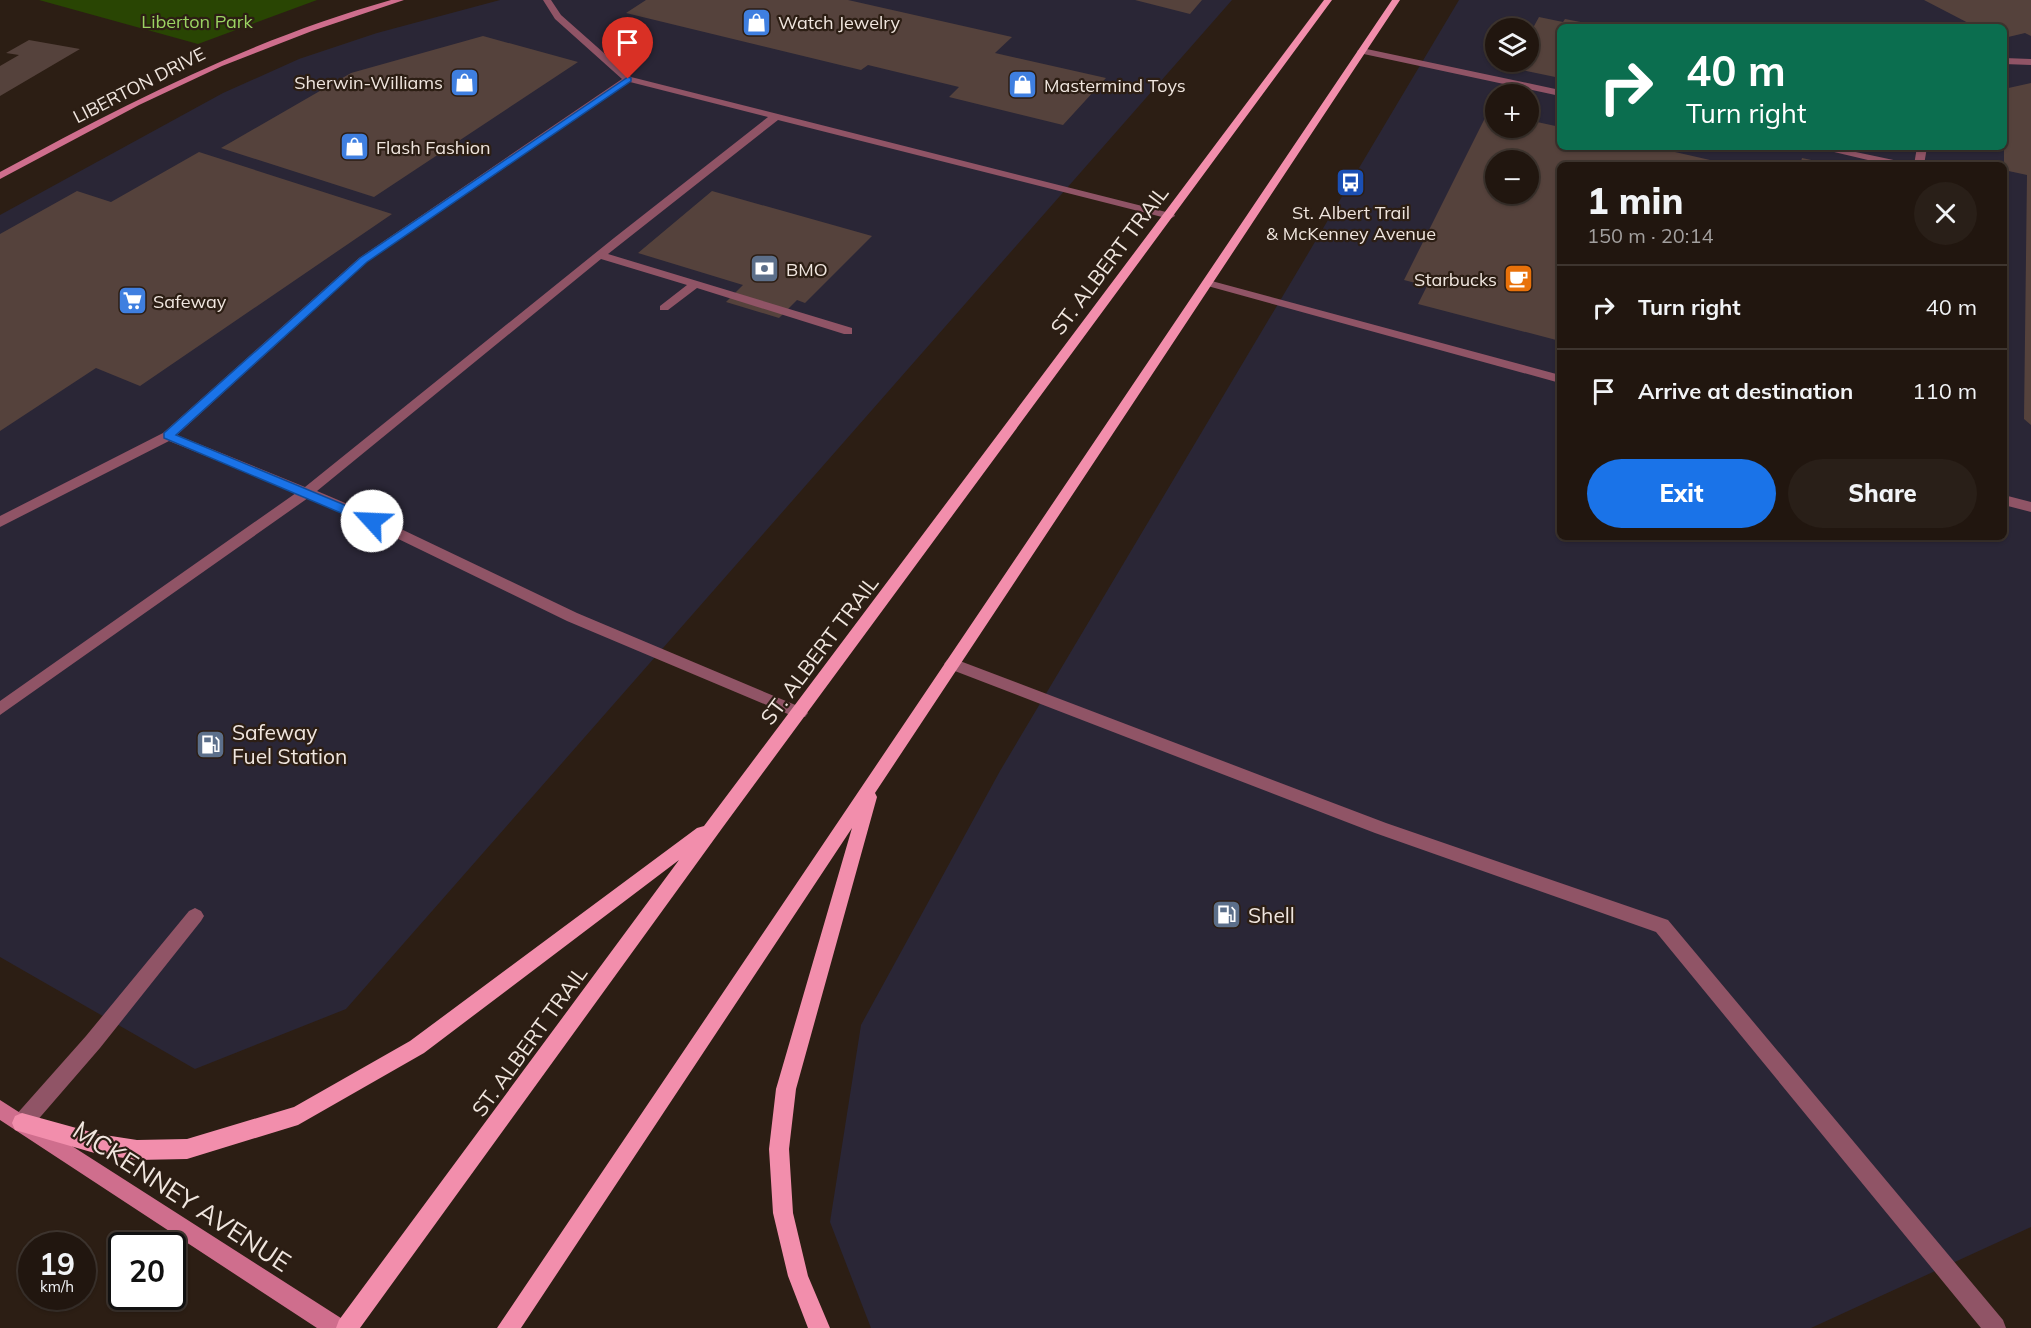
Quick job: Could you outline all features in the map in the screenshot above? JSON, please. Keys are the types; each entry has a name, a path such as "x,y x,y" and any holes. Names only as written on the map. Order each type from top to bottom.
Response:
{"main road":[{"name":"ST. ALBERT TRAIL","path":"347,1328 717,822 1170,216 1328,0"},
{"path":"508,1328 1396,0"},
{"path":"819,1328 798,1276 783,1213 779,1149 786,1089 873,783"},
{"path":"21,1123 98,1143 137,1150 187,1149 298,1115 417,1047 717,822"}],"street":[{"name":"LIBERTON DRIVE","path":"0,176 142,100 218,64 302,31 400,0"},
{"name":"MCKENNEY AVENUE","path":"0,1109 336,1328"}],"lane":[{"path":"547,0 558,17 628,79 1170,216"},
{"path":"1362,51 1557,92"},
{"path":"2007,61 2031,62"},
{"path":"0,522 168,436 363,260 628,79"},
{"path":"0,709 306,492 775,117"},
{"path":"1832,150 1889,162"},
{"path":"600,255 848,331"},
{"path":"1208,283 1557,378"},
{"path":"664,308 696,284"},
{"path":"168,436 352,512 572,617 800,713"},
{"path":"2007,501 2031,507"},
{"path":"952,664 1381,828 1662,927 1995,1328"},
{"path":"21,1123 93,1042 195,916"}],"shaded area":[{"path":"500,0 1232,0 346,1009 195,1069 0,957 0,215 223,93 299,59 377,33"},
{"path":"1459,0 2031,0 2031,1227 1811,1328 871,1328 830,1222 861,1025 1000,771"}],"green space":[{"name":"Liberton Park","path":"39,0 317,0 198,44"}],"building":[{"path":"646,0 848,0 1012,37 995,53 1106,78 1063,125 949,97 959,87 868,65 861,70 626,13"},
{"path":"1135,0 1202,0 1190,14"},
{"path":"1924,0 2031,0 2031,36 2025,33 2007,37 2007,24 1970,24"},
{"path":"1539,17 1591,24 1557,24 1557,77 1531,72 1539,72"},
{"path":"483,36 578,62 374,197 221,148 351,73"},
{"path":"29,40 80,49 0,96 0,66 19,55 6,53"},
{"path":"2031,83 2031,425 2024,419 2027,175 2007,171 2007,162 2004,162 2004,150 2007,150 2007,88"},
{"path":"1485,118 1485,138 1539,138 1539,122 1557,126 1557,150 1666,150 1719,162 1557,162 1557,340 1418,304 1427,286 1404,280"},
{"name":"Safeway","path":"199,152 392,214 140,386 96,368 0,431 0,234 77,191 111,202"},
{"path":"1802,158 1821,162 1801,162"},
{"name":"BMO","path":"712,191 872,236 805,303 797,300 779,318 726,302 743,285 638,253"}],"place":[{"name":"Watch Jewelry","path":"757,22"},
{"name":"Sherwin-Williams","path":"464,82"},
{"name":"Mastermind Toys","path":"1023,85"},
{"name":"Flash Fashion","path":"355,147"},
{"name":"St. Albert Trail & McKenney Avenue","path":"1351,183"},
{"name":"BMO","path":"765,269"},
{"name":"Starbucks","path":"1518,279"},
{"name":"Safeway","path":"132,301"},
{"name":"Safeway Fuel Station","path":"211,744"},
{"name":"Shell","path":"1227,915"}],"route":[{"path":"372,521 168,436 363,260 628,79"}]}
